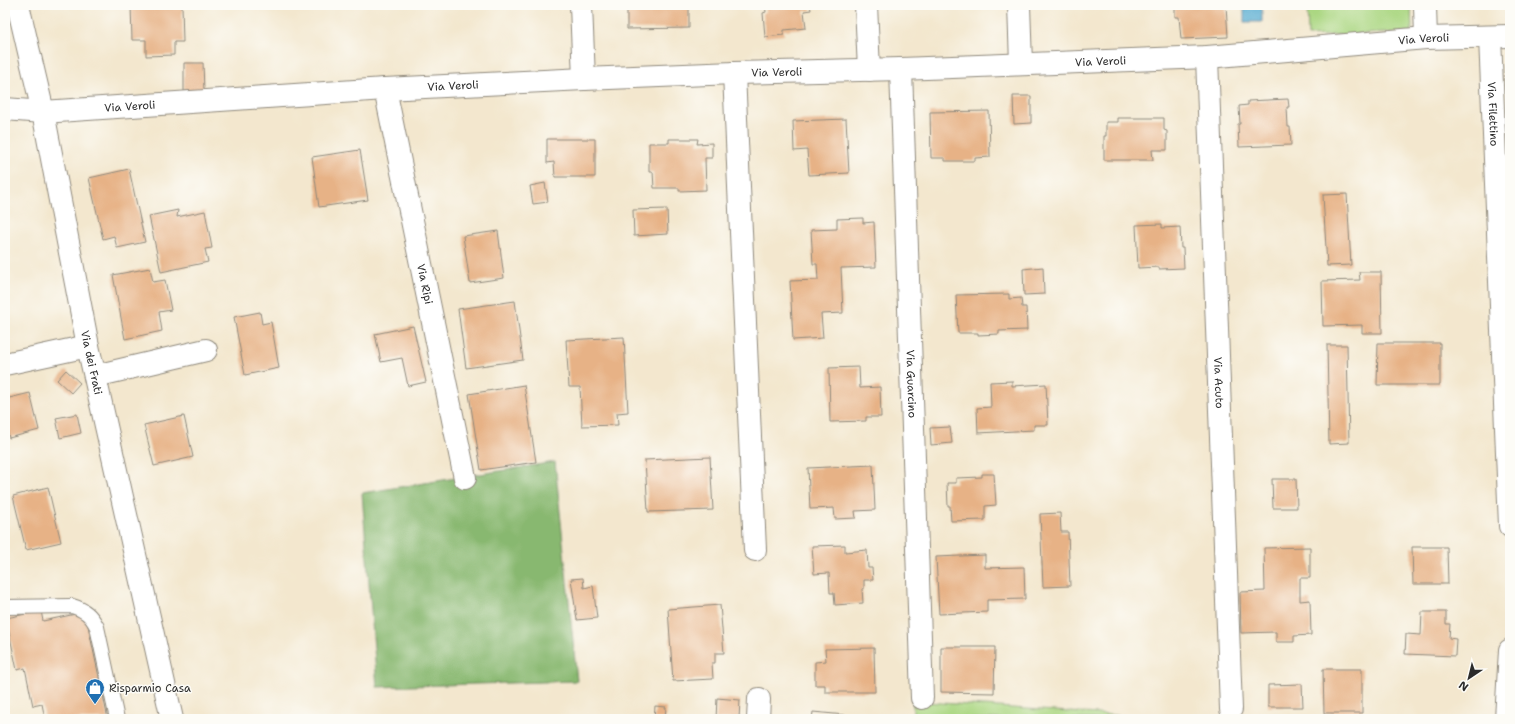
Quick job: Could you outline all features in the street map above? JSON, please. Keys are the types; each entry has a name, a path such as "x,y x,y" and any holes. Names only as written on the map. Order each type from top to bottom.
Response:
{"street":[{"name":"Via dei Frati","path":"18,5 43,112 88,346 172,719"},
{"path":"580,5 584,79"},
{"path":"866,5 869,70"},
{"path":"1019,5 1021,64"},
{"path":"1425,5 1426,38"},
{"name":"Via Veroli","path":"5,109 43,112 385,89 584,79 1207,57 1426,38 1500,37"},
{"name":"Via Filettino","path":"1500,37 1510,526"},
{"name":"Via Acuto","path":"1207,57 1232,708"},
{"name":"Via Guarcino","path":"900,69 922,698"},
{"path":"734,73 755,550"},
{"name":"Via Ripi","path":"385,89 465,478"},
{"path":"5,364 88,346"},
{"path":"95,376 206,350"},
{"path":"1506,719 1510,650"}],"lane":[{"path":"5,607 72,606 88,613 93,619 97,628 117,719"}],"green space":[{"path":"1307,5 1411,5 1412,32 1308,36"},
{"path":"555,462 577,681 377,687 362,493"},
{"path":"913,701 1126,716 1126,719 913,719"}],"water":[{"path":"1244,5 1262,5 1262,22 1244,22"}],"building":[{"path":"131,5 182,5 183,42 174,42 174,55 146,56 146,40 132,40"},
{"path":"627,5 689,5 689,28 627,29"},
{"path":"765,5 810,5 811,10 804,11 806,28 784,30 784,35 765,37 763,13 766,12"},
{"path":"1175,5 1226,5 1228,37 1181,39 1179,17 1175,17"},
{"path":"184,63 203,63 204,91 184,91"},
{"path":"1013,96 1031,96 1031,123 1014,124"},
{"path":"1288,99 1288,127 1290,127 1291,145 1239,147 1239,106 1248,105 1248,101"},
{"path":"989,111 990,157 975,158 975,161 945,161 945,158 931,158 930,112"},
{"path":"1118,118 1164,118 1164,130 1167,131 1167,150 1152,150 1153,160 1104,160 1104,136 1106,136 1106,122 1118,122"},
{"path":"846,119 849,173 809,175 807,150 794,151 793,121"},
{"path":"547,139 595,139 595,177 555,177 554,162 547,163"},
{"path":"669,139 698,139 697,144 712,143 712,158 705,158 706,190 679,191 679,188 654,188 653,172 649,172 649,143 669,143"},
{"path":"360,150 368,200 319,207 312,157"},
{"path":"129,169 145,242 117,248 114,236 103,239 89,178"},
{"path":"545,183 548,202 533,204 530,186"},
{"path":"1347,194 1351,265 1327,266 1323,195"},
{"path":"667,209 668,234 634,236 633,210"},
{"path":"178,210 177,217 205,211 212,248 205,249 208,262 161,272 149,216"},
{"path":"863,218 863,223 874,222 876,267 841,268 843,313 821,314 823,338 793,340 790,281 818,280 817,264 813,264 811,230 837,229 837,219"},
{"path":"1162,224 1162,228 1180,227 1184,268 1138,268 1136,225"},
{"path":"498,231 504,278 470,283 463,236"},
{"path":"1043,267 1044,294 1024,295 1023,269"},
{"path":"150,268 153,282 165,280 171,310 159,312 162,331 125,339 113,275"},
{"path":"1359,272 1381,272 1382,333 1362,333 1362,325 1323,326 1322,281 1360,280"},
{"path":"1009,294 1009,299 1021,298 1022,307 1026,307 1027,330 999,331 999,334 978,335 978,333 958,333 956,295"},
{"path":"515,301 523,360 466,368 458,309"},
{"path":"260,312 262,324 271,322 279,368 245,375 234,317"},
{"path":"413,326 426,382 408,386 402,358 381,362 375,334"},
{"path":"624,337 628,412 617,413 618,425 582,426 580,387 569,387 566,340"},
{"path":"1378,343 1440,343 1440,385 1377,385"},
{"path":"1327,345 1347,345 1349,443 1329,444"},
{"path":"859,367 860,388 880,387 881,417 866,417 866,421 830,422 829,368"},
{"path":"66,370 80,383 71,393 57,380"},
{"path":"1012,381 1012,386 1046,384 1048,425 1034,425 1034,430 978,433 977,408 991,407 990,382"},
{"path":"524,385 536,462 481,470 469,394"},
{"path":"30,393 39,430 9,438 5,421 5,399"},
{"path":"77,414 81,433 60,438 56,418"},
{"path":"184,416 193,457 154,466 144,425"},
{"path":"950,427 952,443 931,445 930,428"},
{"path":"710,457 713,510 648,512 645,460"},
{"path":"873,465 875,510 855,511 856,518 835,519 834,508 810,509 808,468"},
{"path":"982,474 994,474 996,505 985,506 985,520 951,521 950,506 948,506 947,483 956,483 956,478 982,477"},
{"path":"1272,479 1296,479 1297,508 1273,508"},
{"path":"48,487 61,542 26,550 13,496"},
{"path":"1060,513 1061,532 1068,532 1070,586 1043,587 1040,514"},
{"path":"845,545 845,552 867,550 868,568 872,568 873,580 864,580 864,589 862,589 863,603 835,605 834,593 830,593 829,573 814,574 812,546"},
{"path":"1310,547 1310,578 1300,578 1300,601 1310,600 1311,635 1294,636 1294,642 1276,642 1276,632 1241,633 1240,592 1265,591 1264,548"},
{"path":"1412,547 1447,547 1448,584 1413,584"},
{"path":"985,555 985,568 1024,567 1025,599 987,600 987,612 939,614 936,557"},
{"path":"583,578 584,588 593,586 597,618 577,620 571,579"},
{"path":"720,605 724,653 715,653 715,663 712,663 713,679 673,681 668,609"},
{"path":"41,611 43,621 85,612 108,719 45,719 42,704 33,706 25,668 17,670 6,618"},
{"path":"1422,612 1446,612 1446,624 1450,624 1449,638 1456,639 1455,656 1405,654 1406,634 1421,635"},
{"path":"941,647 995,647 994,693 941,692"},
{"path":"874,648 875,692 825,692 825,685 815,685 815,662 826,661 825,649"},
{"path":"1323,669 1362,669 1362,713 1324,713"},
{"path":"1302,684 1303,707 1268,707 1268,685"},
{"path":"717,698 740,700 739,719 716,719"},
{"path":"655,706 666,707 665,719 654,719"},
{"path":"813,712 845,715 844,719 812,719"}],"place":[{"name":"Risparmio Casa","path":"95,705"}]}
